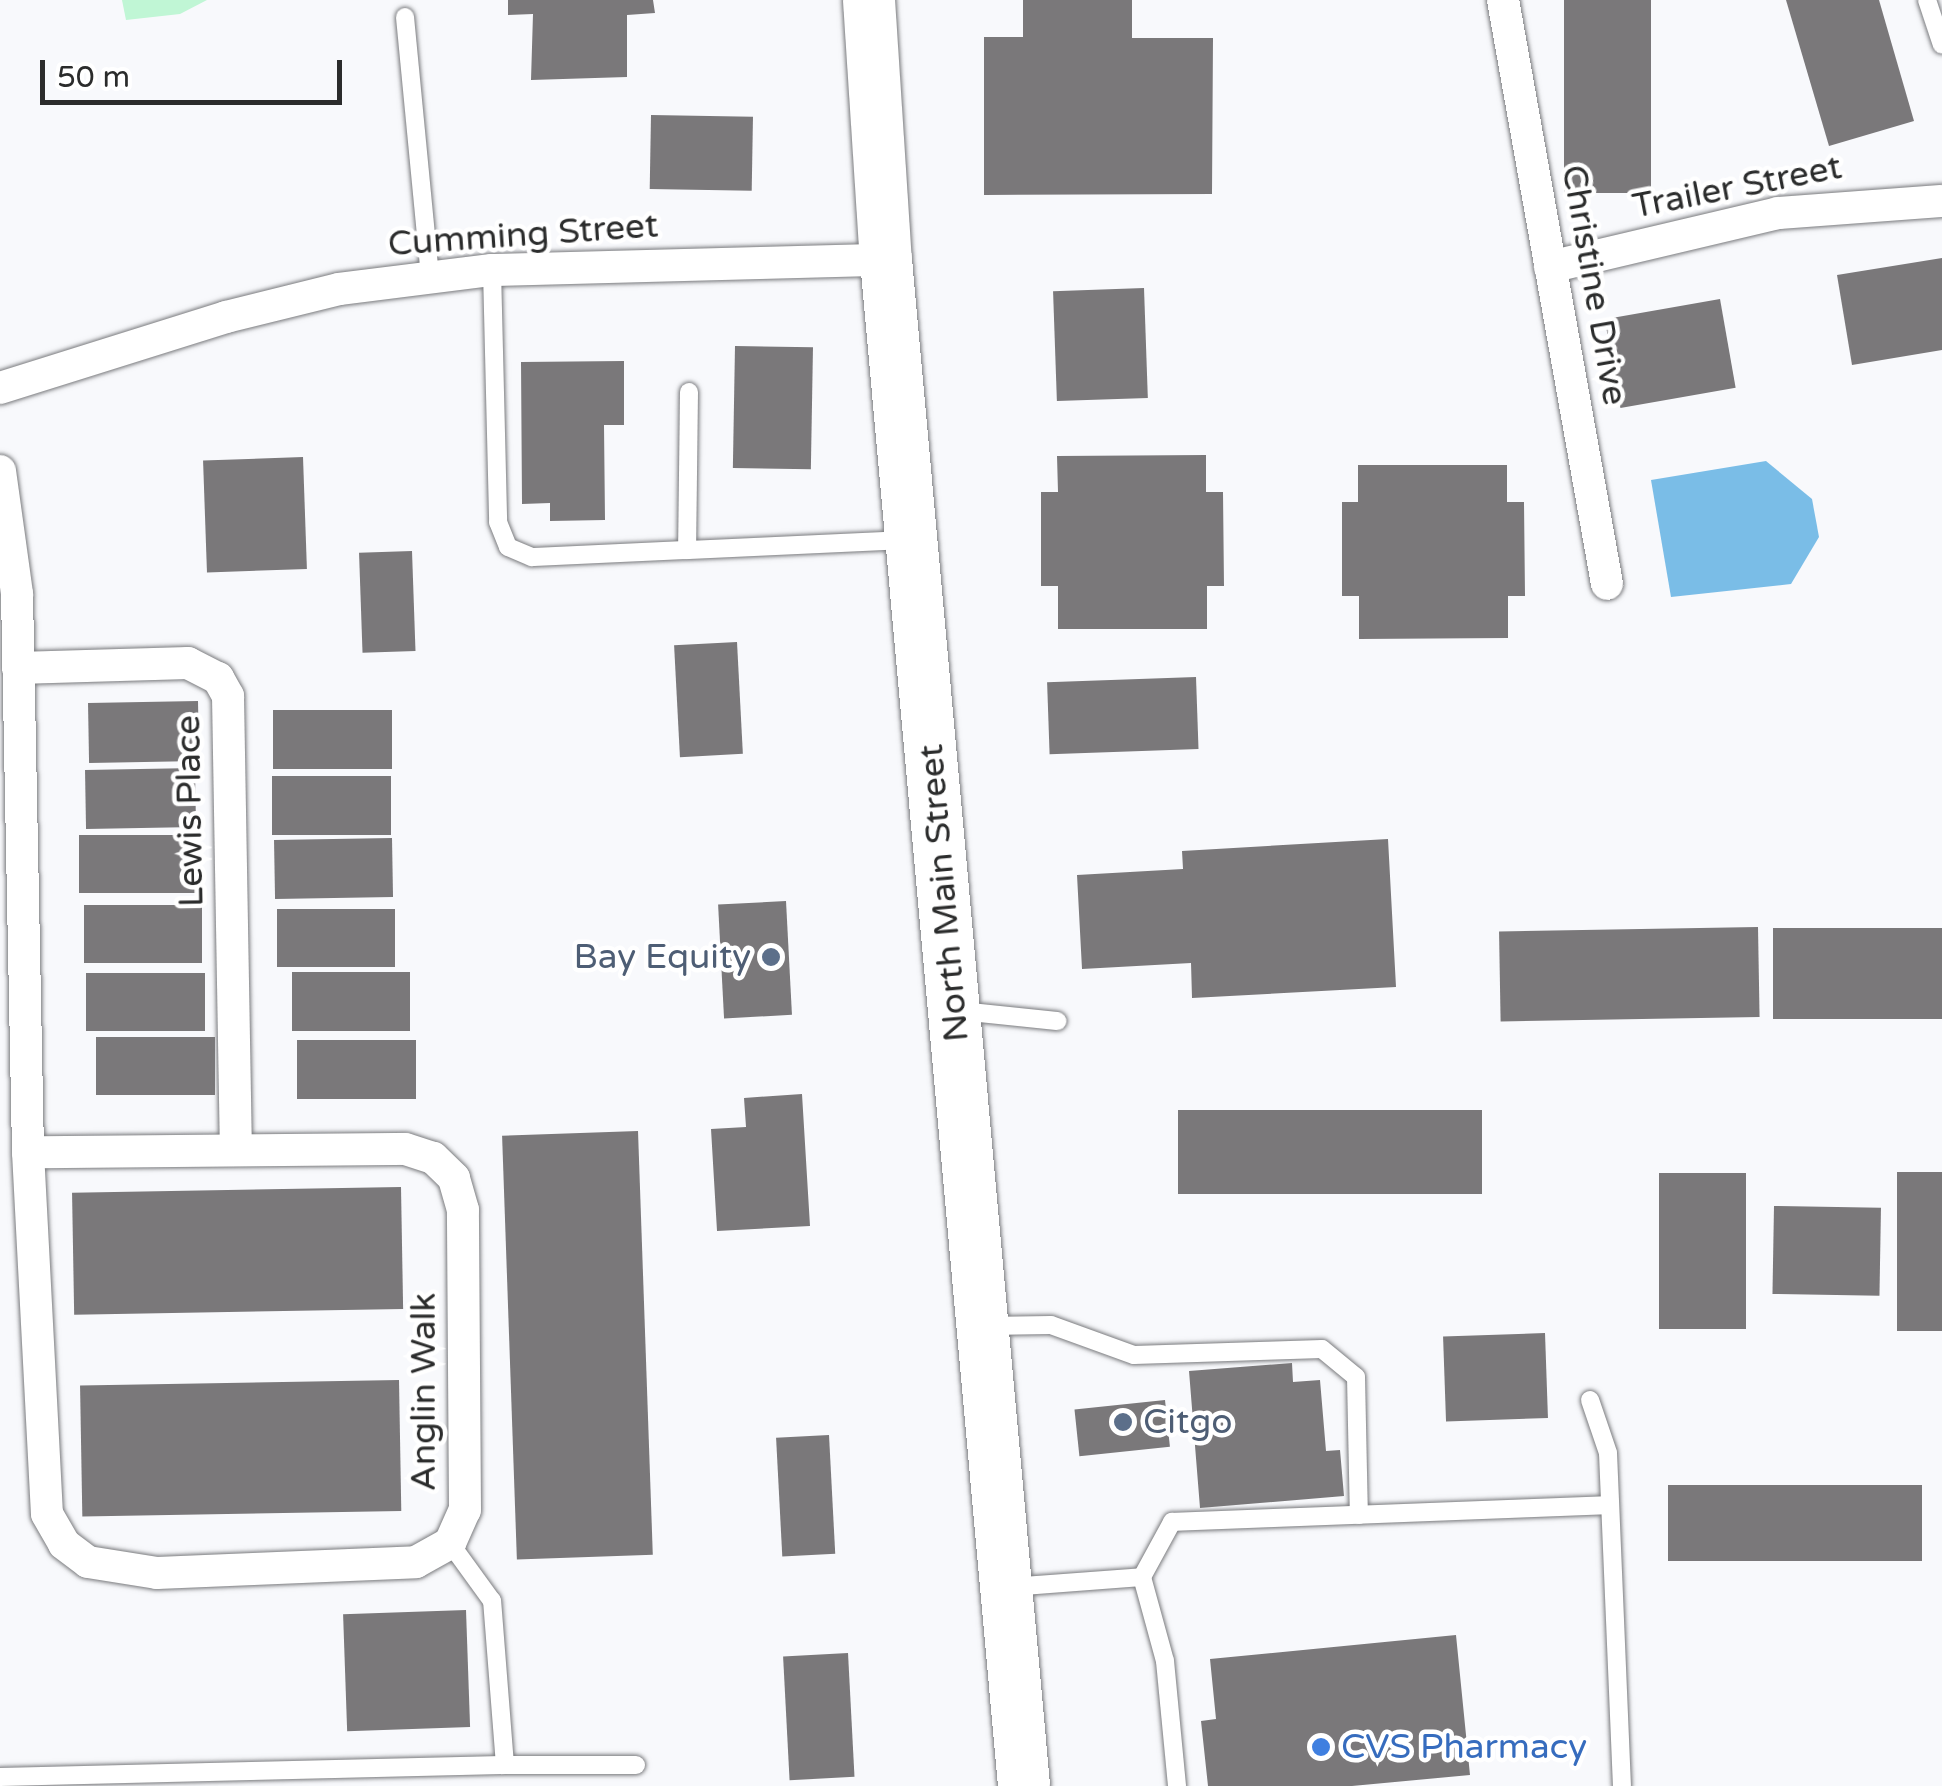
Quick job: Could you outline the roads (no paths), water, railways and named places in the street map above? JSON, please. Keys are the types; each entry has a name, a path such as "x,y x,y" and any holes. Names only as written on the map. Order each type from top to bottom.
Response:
{"main road":[{"name":"North Main Street","path":"868,0 886,260 1024,1786"}],"street":[{"name":"Christine Drive","path":"1504,0 1606,584"},
{"name":"Trailer Street","path":"1550,267 1778,213 1942,201"},
{"name":"Cumming Street","path":"0,388 226,317 339,290 492,270 886,260"},
{"name":"Anglin Walk","path":"0,472 13,539 18,668 11,902 47,1514 64,1544 88,1562 157,1573 416,1562 450,1544 465,1510 463,1210 454,1178 433,1158 404,1149 28,1152"},
{"name":"Lewis Place","path":"18,668 188,664 218,678 228,696 236,1150"}],"lane":[{"path":"1927,0 1942,46"},
{"path":"405,17 430,278"},
{"path":"492,270 498,522 508,547 532,556 912,540"},
{"path":"687,550 688,392"},
{"path":"954,1010 1057,1021"},
{"path":"982,1326 1052,1325 1134,1354 1322,1348 1356,1377 1359,1515"},
{"path":"1590,1400 1608,1453 1622,1786"},
{"path":"1177,1786 1165,1662 1142,1577 1172,1522 1610,1505"},
{"path":"450,1544 492,1600 505,1765"},
{"path":"1006,1588 1142,1577"},
{"path":"0,1776 636,1765"}],"water":[{"path":"1766,461 1812,499 1819,537 1791,584 1671,597 1651,480"}],"place":[{"name":"Bay Equity","path":"771,957"},
{"name":"Citgo","path":"1123,1422"},
{"name":"CVS Pharmacy","path":"1321,1747"}]}
